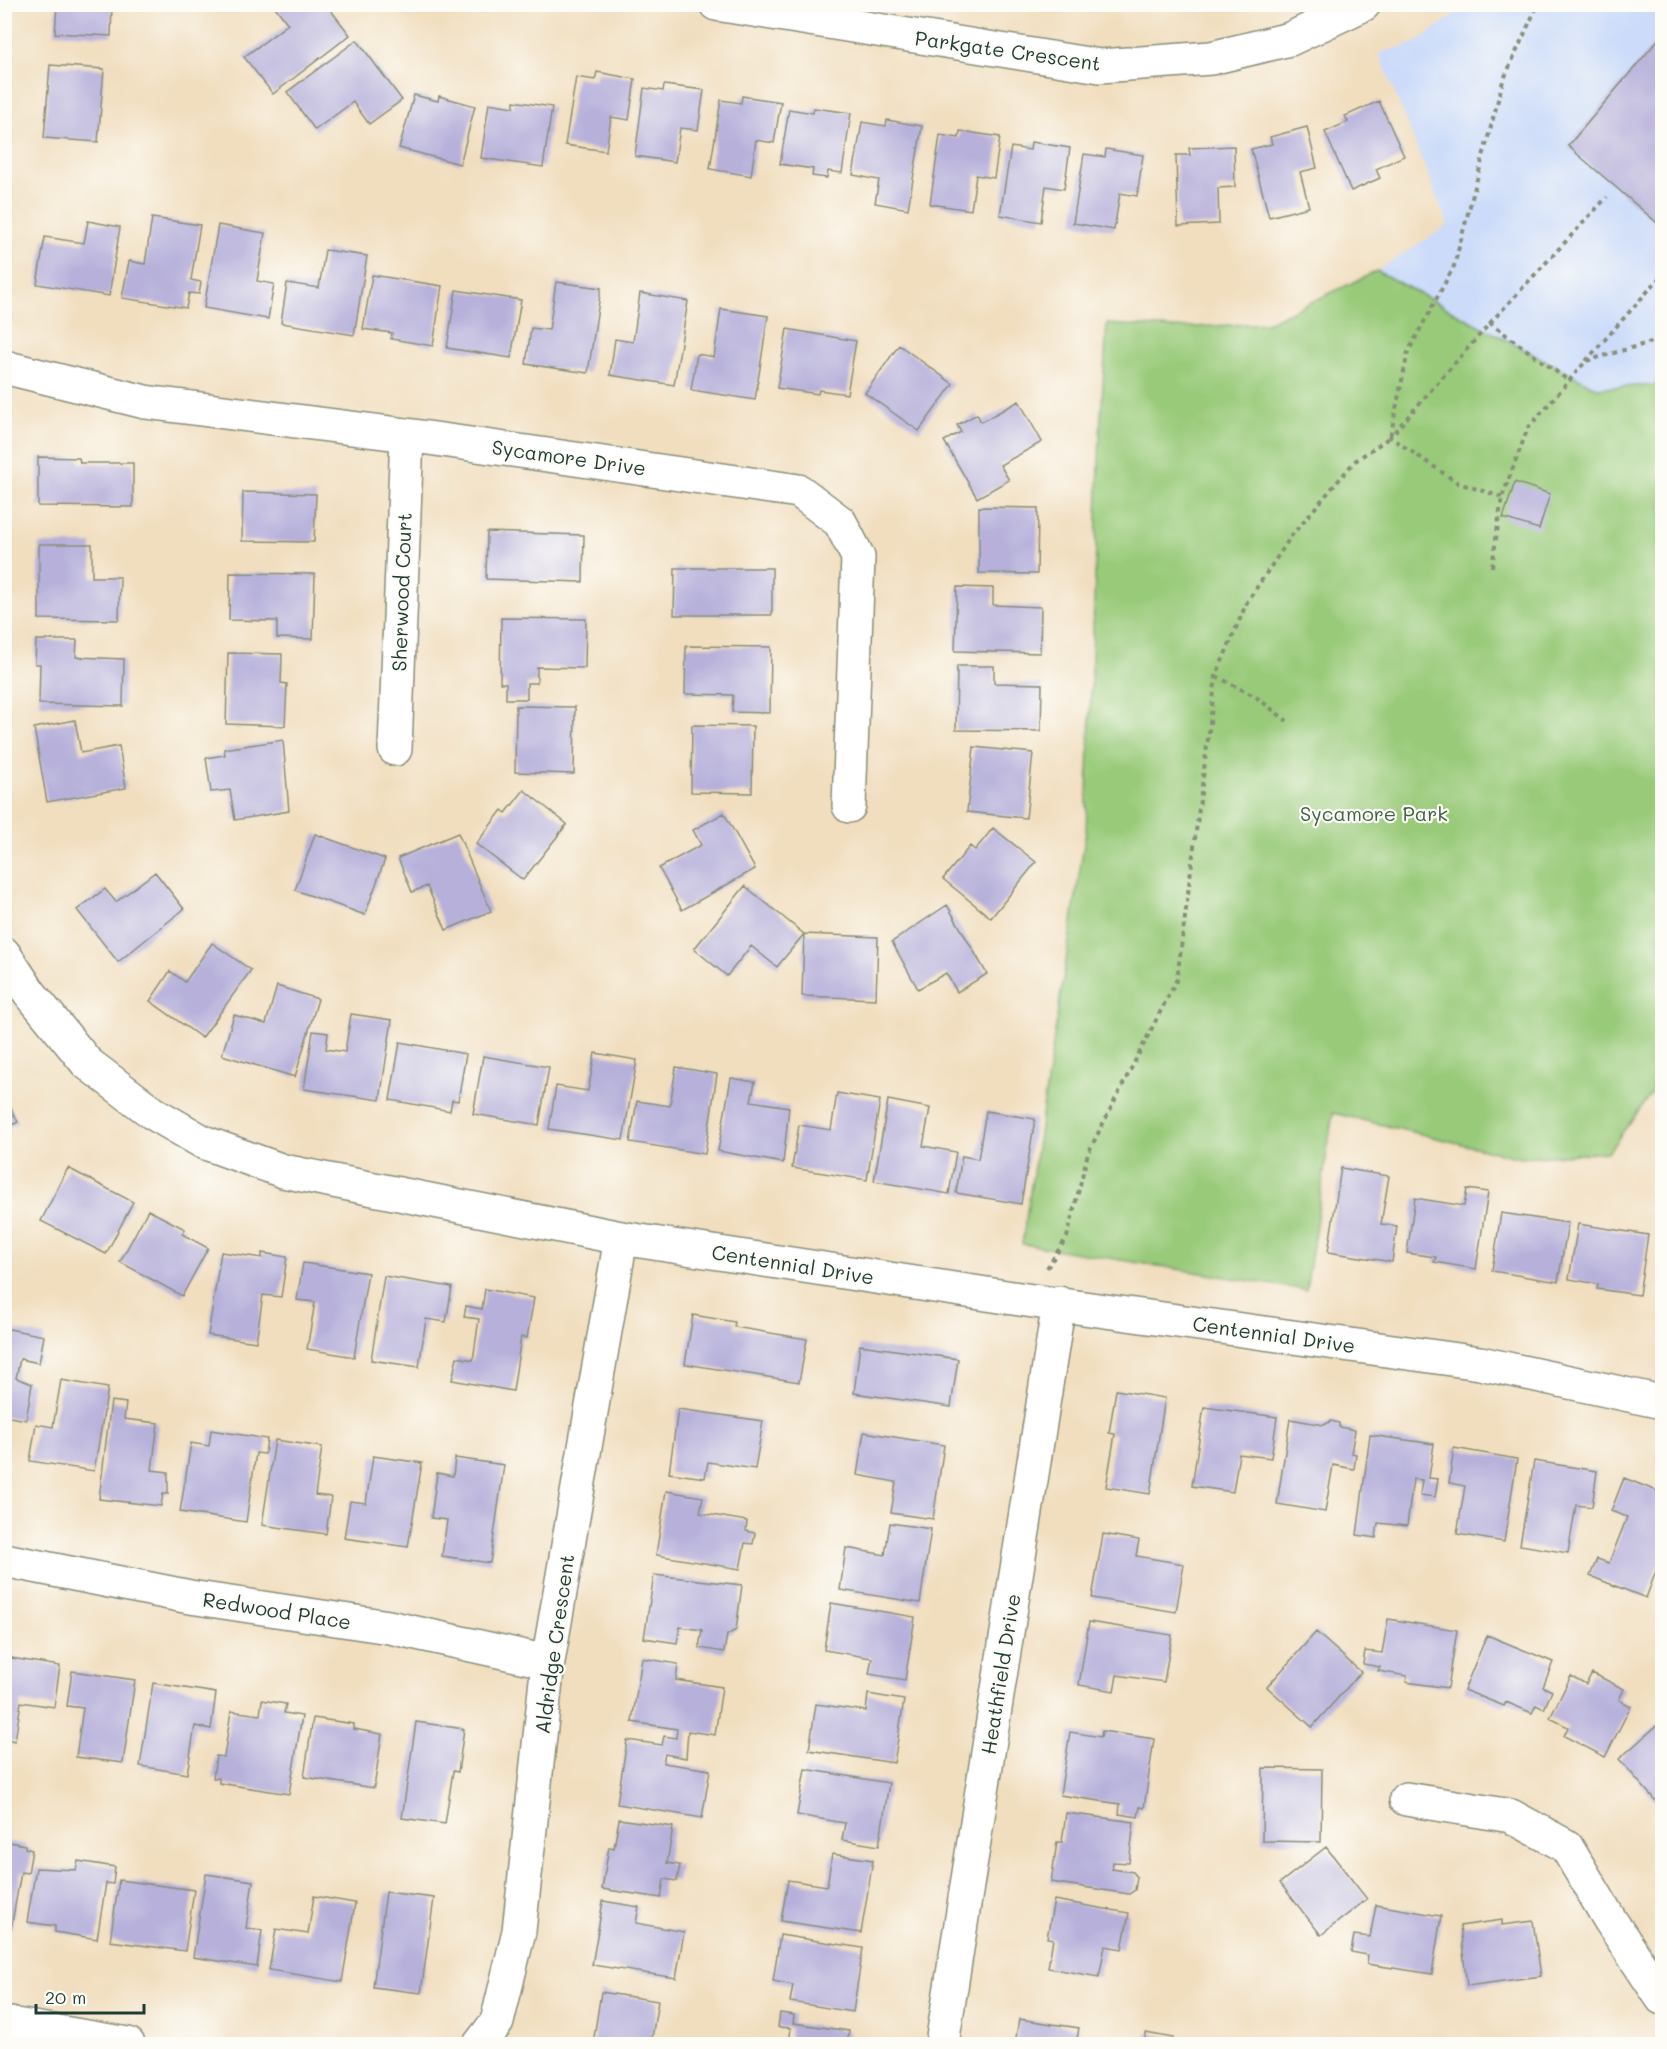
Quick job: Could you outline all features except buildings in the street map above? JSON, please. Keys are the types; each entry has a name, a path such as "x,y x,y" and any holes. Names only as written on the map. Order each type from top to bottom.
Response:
{"street":[{"name":"Parkgate Crescent","path":"716,4 1100,66 1211,58 1290,39 1364,4"},
{"name":"Sycamore Drive","path":"4,367 145,402 406,435 799,491 840,522 858,557 849,806"},
{"name":"Sherwood Court","path":"395,749 406,435"},
{"name":"Centennial Drive","path":"4,954 29,992 87,1063 153,1113 203,1142 283,1171 621,1238 1026,1300 1479,1363 1662,1402"},
{"name":"Aldridge Crescent","path":"480,2044 497,2022 519,1931 548,1662 621,1238"},
{"name":"Heathfield Drive","path":"942,2044 1059,1303"},
{"name":"Redwood Place","path":"4,1560 190,1597 389,1628 548,1662"},
{"path":"1406,1799 1511,1816 1566,1846 1610,1920 1662,1998"},
{"path":"4,2023 128,2044"}],"path":[{"path":"1390,437 1408,352 1454,266 1503,81 1538,4"},
{"path":"1026,1300 1067,1238 1088,1153 1177,980 1216,676 1247,602 1292,535 1355,460 1390,437 1490,323 1607,197"},
{"path":"1492,567 1502,497 1528,428 1662,275"},
{"path":"1490,323 1569,381"},
{"path":"1586,361 1662,339"},
{"path":"1390,437 1458,483 1502,497"},
{"path":"1216,676 1256,698 1287,721"}],"shaded area":[{"path":"1468,5 1662,5 1662,385 1597,389 1377,271 1448,225 1379,53 1415,43"}],"green space":[{"name":"Sycamore Park","path":"1377,271 1597,388 1662,385 1662,1079 1608,1152 1520,1158 1333,1113 1306,1290 1022,1244 1086,831 1100,432 1107,324 1177,328 1267,323"}]}
